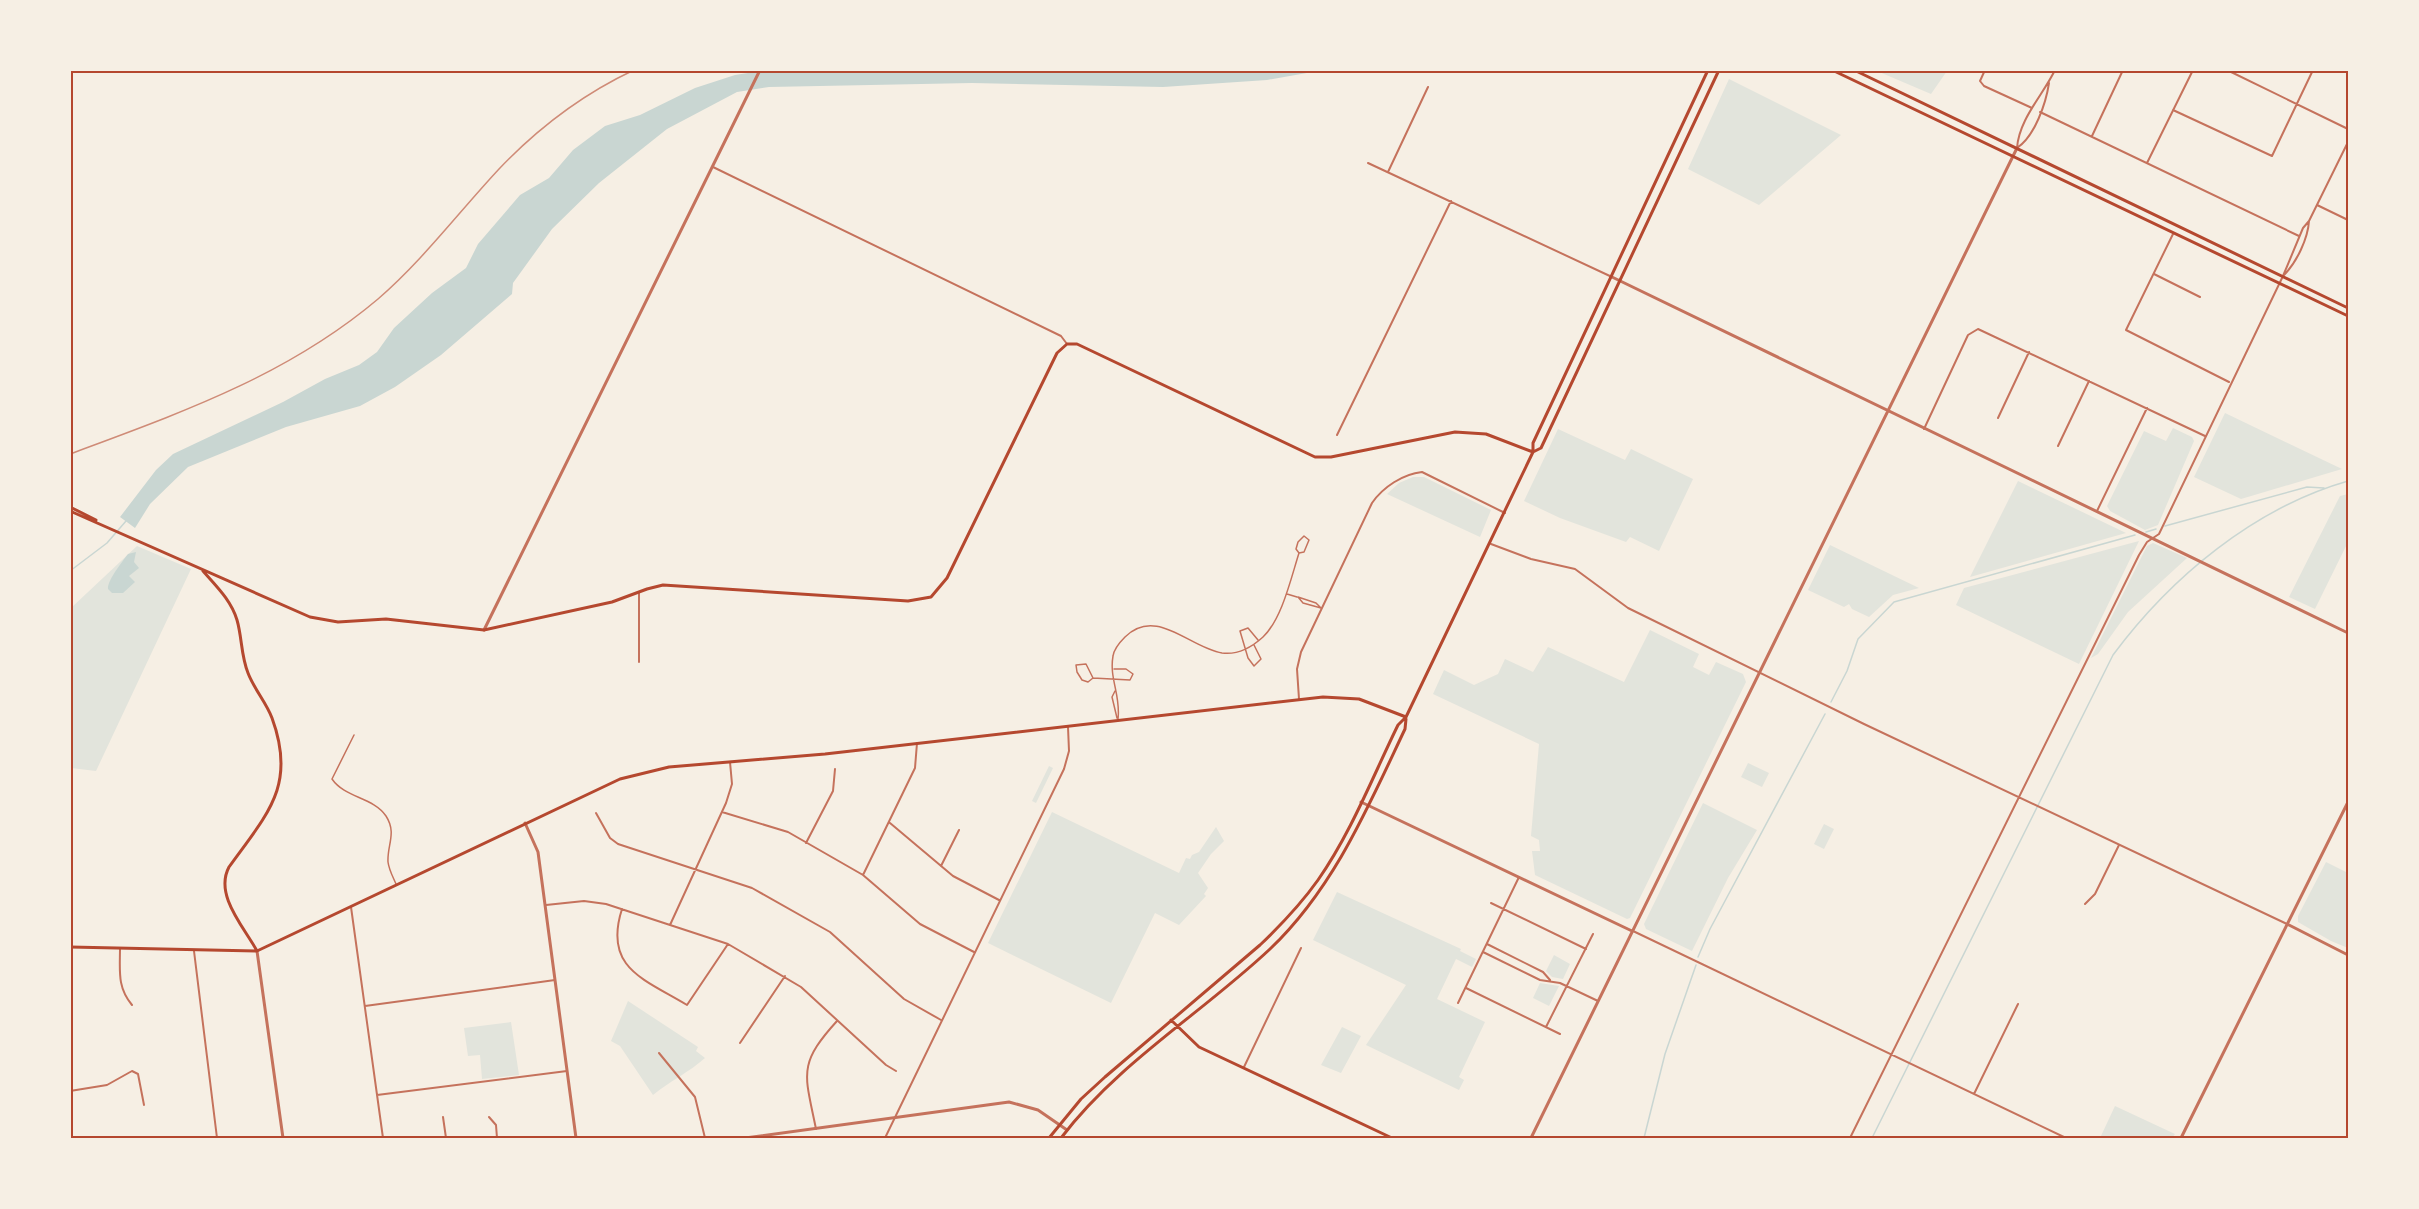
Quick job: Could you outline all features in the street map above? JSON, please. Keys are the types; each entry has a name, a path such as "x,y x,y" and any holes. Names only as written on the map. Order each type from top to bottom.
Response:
{"main road":[{"path":"1049,1138 1104,1077 1260,945 1310,890 1361,802 1398,725 1406,717 1491,544 1533,452 1533,443 1708,70"},
{"path":"70,509 201,569 319,619 338,622 386,619 484,630 612,602 663,585 908,601 931,597 947,578 1057,353 1067,344 1077,344 1315,457 1331,457 1455,432 1486,434 1533,452 1541,448 1719,70"},
{"path":"1832,70 2349,316"},
{"path":"1854,70 2349,308"},
{"path":"1860,84 1864,75"},
{"path":"201,569 224,595 237,619 248,675 272,717 279,748 281,776 278,795 224,879 230,903 257,951"},
{"path":"70,947 257,951 620,779 669,767 917,743 1323,697 1359,699 1406,717"},
{"path":"1061,1138 1111,1083 1270,949 1317,895 1342,857 1368,806 1406,729 1406,717"},
{"path":"1310,890 1317,895"},
{"path":"1171,1020 1196,1045 1392,1138"}],"street":[{"path":"484,630 760,70"},
{"path":"1985,70 1980,81 2032,108"},
{"path":"1531,1138 2017,148 2018,138 2032,108 2055,70"},
{"path":"2092,136 2122,70"},
{"path":"2147,162 2193,70"},
{"path":"2227,70 2349,129"},
{"path":"2173,110 2272,156 2313,70"},
{"path":"2017,148 2025,142 2047,98 2049,82"},
{"path":"1388,172 1428,87"},
{"path":"2040,112 2299,236"},
{"path":"1850,1138 2139,555 2152,538 2159,534 2230,382 2283,276 2299,236 2349,142"},
{"path":"1368,163 1430,194 1451,201 1612,277 2349,633"},
{"path":"712,167 1061,336 1067,344"},
{"path":"1337,435 1451,201"},
{"path":"2317,205 2349,220"},
{"path":"2283,276 2290,269 2308,231 2309,221"},
{"path":"2173,234 2126,330 2230,382"},
{"path":"2153,274 2200,297"},
{"path":"1924,429 1968,335 1975,329 2029,352 2205,436"},
{"path":"1998,418 2029,352"},
{"path":"2058,446 2089,381"},
{"path":"2097,512 2147,408"},
{"path":"1299,700 1298,661 1372,503 1388,487 1404,477 1416,473 1427,473 1505,513"},
{"path":"1491,544 1531,560 1575,569 1628,608 1872,728 2031,801 2349,955"},
{"path":"639,592 639,662"},
{"path":"885,1138 1066,762 1068,725"},
{"path":"863,875 915,768 917,743"},
{"path":"670,925 730,792 730,761"},
{"path":"806,843 832,791 835,769"},
{"path":"1361,802 2066,1138"},
{"path":"2181,1138 2349,802"},
{"path":"722,812 746,822 780,828 863,875 920,924 975,951"},
{"path":"596,813 606,832 618,844 748,886 812,921 830,932 904,999 941,1020"},
{"path":"889,823 906,834 941,866 967,885 999,900"},
{"path":"525,824 538,852 576,1138"},
{"path":"941,866 959,830"},
{"path":"2085,904 2095,894 2118,845"},
{"path":"1458,1002 1519,877"},
{"path":"546,905 584,901 622,909 728,944 785,976 896,1071"},
{"path":"1491,903 1586,949"},
{"path":"351,907 383,1138"},
{"path":"622,909 618,923 617,948 625,964 687,1005 728,944"},
{"path":"1546,1027 1593,934"},
{"path":"1487,944 1543,972 1550,980"},
{"path":"120,948 121,990 132,1005"},
{"path":"1243,1068 1301,948"},
{"path":"194,951 217,1138"},
{"path":"257,951 283,1138"},
{"path":"1483,952 1540,980 1550,980 1567,986 1598,1001"},
{"path":"740,1043 785,976"},
{"path":"365,1006 555,980"},
{"path":"1466,988 1560,1034"},
{"path":"1974,1094 2018,1004"},
{"path":"816,1128 806,1070 814,1048 837,1021"},
{"path":"659,1053 695,1097 705,1138"},
{"path":"70,1091 107,1085 132,1071 138,1074 144,1105"},
{"path":"377,1095 567,1071"},
{"path":"745,1138 770,1137 816,1128 1009,1102 1029,1106 1067,1130"},
{"path":"443,1117 446,1138"},
{"path":"489,1118 496,1125 497,1138"}],"lane":[{"path":"1118,719 1119,697 1113,680 1113,655 1119,643 1134,630 1150,625 1162,627 1218,652 1246,649 1254,645 1269,630 1287,594 1299,553 1296,546 1304,536 1309,540 1309,546 1304,552 1299,553"},
{"path":"1287,594 1316,603 1321,608"},
{"path":"1298,597 1303,603 1321,608"},
{"path":"1254,645 1261,659 1258,665 1251,665 1240,634 1242,628 1250,630 1258,640"},
{"path":"1093,678 1086,664 1076,665 1082,680 1088,682 1093,678 1130,680 1133,674 1126,669 1113,669"},
{"path":"1115,690 1112,697 1118,719"},
{"path":"354,735 332,779 339,788 379,808 388,820 392,838 388,863 396,885"}],"shaded area":[{"path":"767,70 1318,71 1267,80 1163,87 972,83 769,87 737,92 667,129 599,183 552,229 513,283 512,294 441,355 395,387 360,406 286,427 188,467 150,504 135,528 120,517 156,470 173,454 283,402 325,379 359,365 377,352 394,328 432,293 466,268 478,244 520,195 549,178 573,150 605,126 640,115 695,88 735,75"},
{"path":"1877,71 1947,71 1931,94"},
{"path":"1729,79 1841,135 1759,205 1688,169"},
{"path":"2225,413 2342,469 2241,499 2194,477"},
{"path":"2173,428 2192,437 2194,441 2158,525 2145,530 2110,511 2107,506 2144,431 2166,441"},
{"path":"1558,429 1625,460 1631,449 1693,479 1659,551 1630,537 1626,542 1560,518 1524,501"},
{"path":"1413,477 1424,477 1491,510 1480,537 1387,494 1399,483"},
{"path":"2018,481 2126,533 1970,577"},
{"path":"2348,494 2348,542 2315,609 2289,597 2340,496"},
{"path":"2139,541 2079,664 1956,605 1964,588"},
{"path":"2153,543 2187,558 2128,612 2098,654 2091,658 2147,546"},
{"path":"1830,545 1919,588 1893,595 1869,617 1852,609 1849,604 1844,607 1808,590"},
{"path":"137,546 191,569 96,771 71,768 71,608"},
{"path":"136,552 134,562 139,568 129,576 135,582 123,593 112,593 108,586 112,577 128,554"},
{"path":"1650,630 1699,654 1693,667 1709,675 1716,662 1743,674 1746,682 1630,918 1627,919 1535,875 1532,851 1540,851 1539,840 1531,836 1539,744 1433,694 1444,670 1474,685 1498,674 1505,659 1533,672 1548,647 1624,682"},
{"path":"1748,763 1769,773 1762,787 1741,777"},
{"path":"1049,766 1053,768 1036,803 1032,801"},
{"path":"1703,803 1757,830 1728,878 1692,951 1646,929 1644,924"},
{"path":"1052,812 1179,873 1186,858 1190,859 1192,855 1199,852 1216,827 1224,841 1211,854 1198,873 1208,888 1204,894 1206,896 1179,925 1155,913 1111,1003 988,943"},
{"path":"1824,824 1834,829 1824,849 1814,844"},
{"path":"2326,862 2348,873 2348,948 2298,922 2298,916"},
{"path":"1337,892 1461,949 1460,951 1476,959 1472,967 1456,959 1437,999 1485,1022 1459,1077 1464,1080 1459,1090 1366,1045 1406,985 1313,940"},
{"path":"1554,955 1570,964 1563,979 1552,977 1546,971"},
{"path":"1540,983 1559,986 1549,1006 1533,998"},
{"path":"628,1001 698,1047 696,1051 705,1058 653,1095 620,1046 611,1041"},
{"path":"511,1022 519,1075 482,1079 480,1055 468,1056 464,1028"},
{"path":"1342,1027 1361,1036 1341,1073 1321,1065"},
{"path":"2115,1106 2175,1134 2172,1138 2100,1138"}],"waterway":[{"path":"1872,1138 2113,655 2161,599 2217,549 2248,527 2280,509 2313,493 2348,481"},
{"path":"2165,526 2307,487 2324,488"},
{"path":"70,571 107,543 126,521"},
{"path":"2146,532 2156,529"},
{"path":"1831,702 1847,671 1858,639 1894,602 2135,535"},
{"path":"1698,957 1710,929 1825,714"},
{"path":"1644,1138 1665,1054 1696,965"}],"railway":[{"path":"70,454 231,390 307,350 343,326 394,284 499,169 529,140 579,101 634,70"}]}
